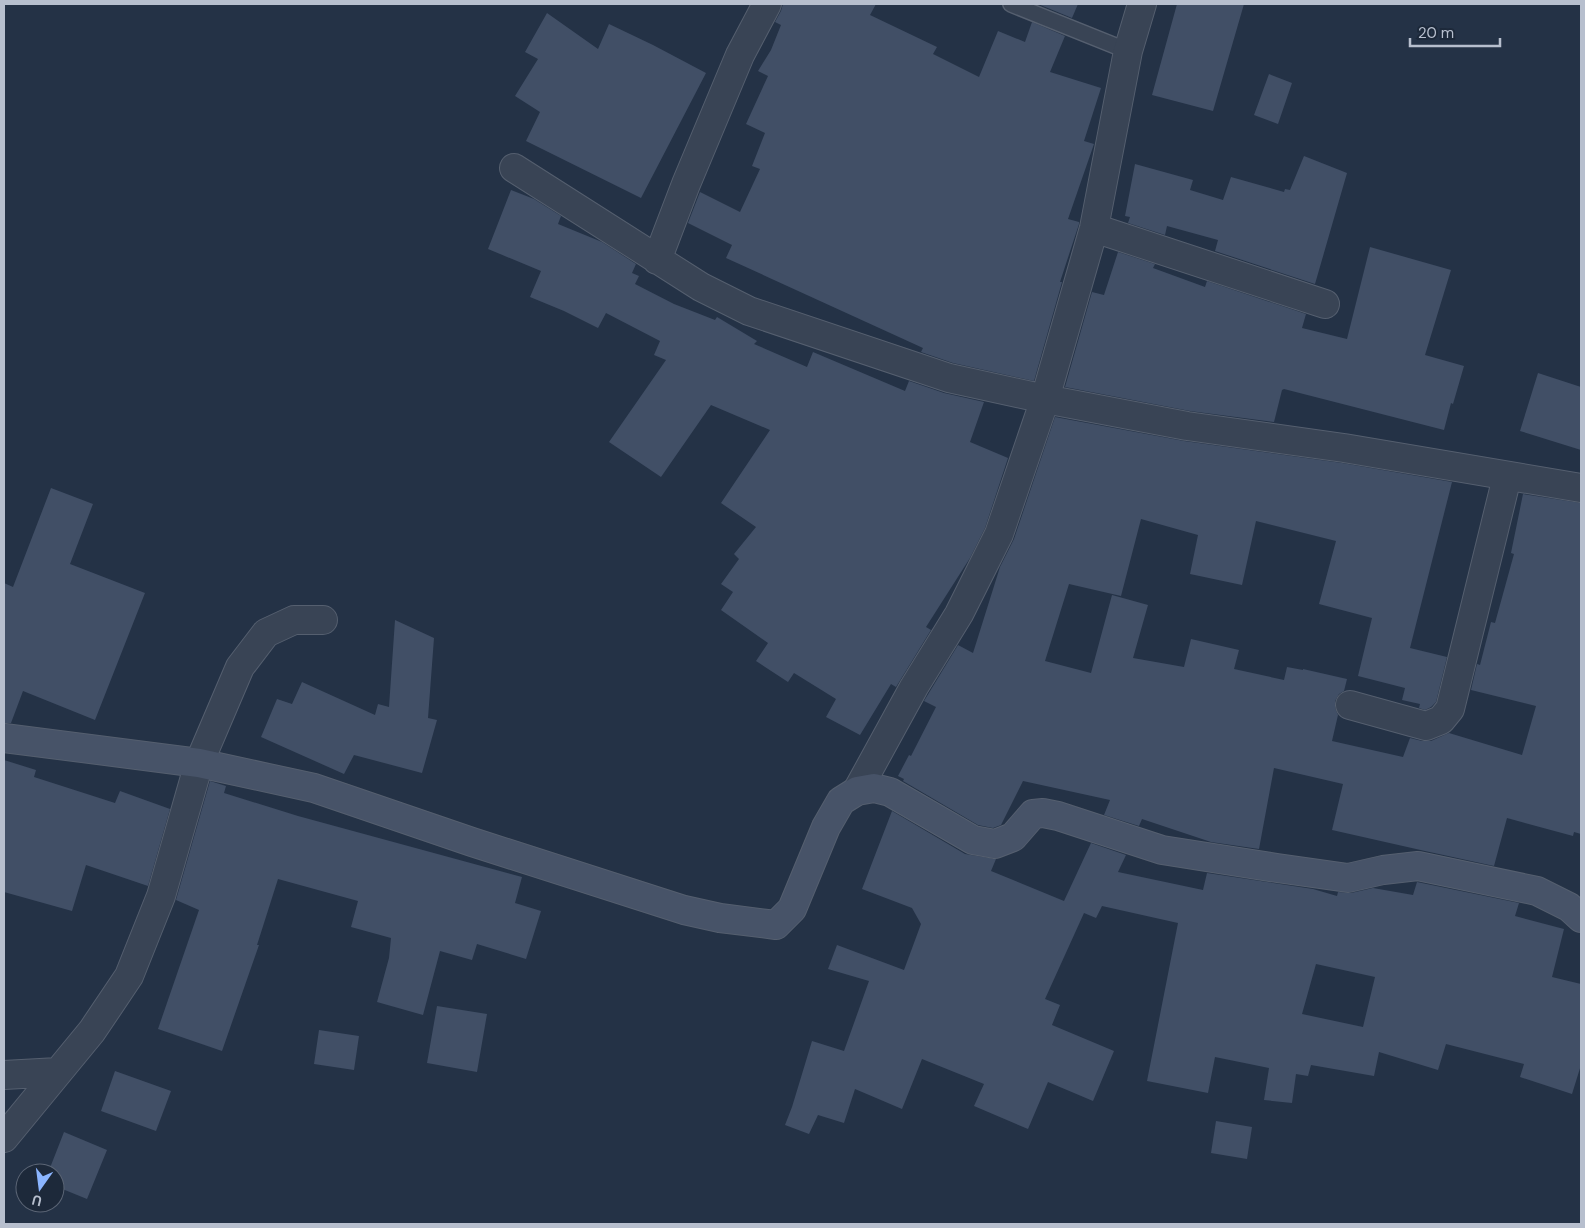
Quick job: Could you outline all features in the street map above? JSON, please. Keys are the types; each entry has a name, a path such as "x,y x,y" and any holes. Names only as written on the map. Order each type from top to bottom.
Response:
{"street":[{"path":"657,260 686,184 740,56 767,4"},
{"path":"857,791 914,687 958,614 999,534 1045,399 1094,228 1128,52 1142,4"},
{"path":"514,168 701,287 749,311 949,378 1045,399 1187,426 1344,448 1581,488"},
{"path":"1094,228 1325,304"},
{"path":"1350,705 1426,726 1442,720 1450,710 1507,477"},
{"path":"4,1138 92,1031 129,976 161,896 199,763 240,667 266,633 294,620 323,620"},
{"path":"4,738 199,763 314,788 472,842 684,910 720,918 776,925 792,909 826,827 841,801 857,791 874,788 890,792 973,840 995,844 1013,837 1033,814 1043,813 1058,816 1162,850 1277,868 1348,878 1383,870 1418,866 1537,891 1569,907 1581,918"},
{"path":"4,1075 58,1072"}],"lane":[{"path":"1011,4 1128,52"}],"building":[{"path":"783,4 876,4 870,15 937,47 933,54 979,77 998,31 1025,42 1032,22 1065,36 1050,72 1101,88 1084,141 1094,144 1068,219 1079,222 1079,224 1060,282 1062,282 1034,381 953,363 921,352 923,348 726,258 732,245 688,223 700,192 740,212 760,169 752,166 765,133 746,124 768,76 758,71 771,50 781,25 775,22"},
{"path":"1038,4 1078,4 1072,18"},
{"path":"1177,4 1244,4 1213,111 1152,95"},
{"path":"547,13 598,49 609,24 706,73 641,198 526,141 540,112 515,96 538,59 525,52"},
{"path":"1269,74 1292,83 1278,124 1254,115"},
{"path":"1304,156 1347,173 1315,284 1215,251 1218,240 1167,226 1165,235 1128,223 1130,217 1125,216 1135,164 1193,180 1190,190 1223,200 1231,177 1284,192 1285,189 1290,190"},
{"path":"511,190 534,199 561,216 558,224 602,242 636,264 632,273 639,276 635,284 674,304 715,320 717,317 757,341 754,344 807,367 813,352 905,391 909,381 944,393 984,402 970,442 1008,458 985,528 970,558 926,627 931,630 896,687 891,684 860,735 826,717 836,699 794,673 788,682 756,661 768,643 721,610 733,592 721,584 739,559 734,554 756,527 721,503 770,430 711,405 661,477 609,442 666,360 654,355 660,341 606,313 598,328 530,297 541,271 488,249"},
{"path":"1370,247 1451,270 1425,355 1464,366 1444,430 1284,389 1282,390 1274,422 1190,411 1065,387 1092,292 1104,295 1118,252 1155,264 1153,268 1205,287 1207,281 1306,314 1302,328 1347,339"},
{"path":"1538,373 1581,387 1581,450 1520,431"},
{"path":"1055,417 1184,441 1342,463 1452,482 1410,648 1447,657 1436,702 1425,710 1419,708 1420,704 1402,700 1405,688 1358,676 1372,618 1319,604 1336,541 1256,521 1242,585 1190,574 1198,535 1141,519 1121,596 1069,584 1045,661 1091,673 1112,595 1148,605 1133,658 1184,667 1191,639 1239,650 1234,669 1284,680 1287,667 1347,679 1344,691 1339,694 1335,701 1338,715 1332,741 1403,757 1410,738 1431,741 1449,733 1522,755 1536,706 1471,690 1477,664 1480,665 1491,622 1495,623 1514,554 1511,553 1523,494 1581,503 1581,834 1574,832 1573,836 1507,818 1494,866 1332,830 1343,784 1274,768 1259,849 1211,842 1142,819 1139,826 1104,815 1110,800 1023,781 1001,825 993,828 978,825 903,781 904,779 898,776 909,755 911,756 936,707 924,701 958,645 973,653 1000,567 1014,539"},
{"path":"51,488 93,504 70,564 145,593 95,720 23,691 11,723 4,723 4,583 13,587"},
{"path":"395,620 434,638 428,718 437,720 422,773 354,755 344,774 261,737 277,699 292,704 302,682 375,715 378,704 389,707"},
{"path":"4,760 36,770 34,777 115,803 120,791 170,809 148,886 86,865 72,911 4,892"},
{"path":"210,781 226,786 224,793 298,816 522,877 515,903 541,911 526,959 477,944 472,960 440,951 423,1015 377,1002 389,958 391,938 351,927 358,901 278,879 257,945 259,945 222,1051 158,1029 199,910 176,900"},
{"path":"892,811 965,854 996,859 991,871 1064,901 1091,843 1126,855 1118,872 1203,890 1207,873 1313,889 1337,896 1338,892 1351,893 1373,888 1413,895 1417,882 1519,903 1515,916 1564,929 1552,977 1581,984 1581,1065 1572,1094 1520,1077 1524,1064 1446,1044 1438,1070 1379,1052 1374,1076 1311,1065 1308,1076 1296,1074 1292,1103 1264,1100 1269,1068 1215,1057 1208,1093 1147,1081 1178,923 1102,906 1096,918 1084,913 1045,999 1060,1005 1052,1025 1114,1051 1093,1101 1048,1082 1028,1129 974,1106 984,1084 922,1059 902,1109 855,1089 844,1123 818,1115 809,1134 785,1125 812,1041 844,1051 869,981 828,969 837,945 904,970 921,924 912,908 862,889","holes":["1316,964 1375,977 1363,1027 1302,1014"]},
{"path":"437,1006 487,1014 477,1072 427,1063"},
{"path":"319,1030 359,1036 354,1070 314,1064"},
{"path":"115,1071 171,1091 156,1131 101,1111"},
{"path":"1216,1121 1252,1127 1247,1159 1211,1153"},
{"path":"64,1132 107,1150 87,1199 65,1190 65,1163 52,1163"}]}
